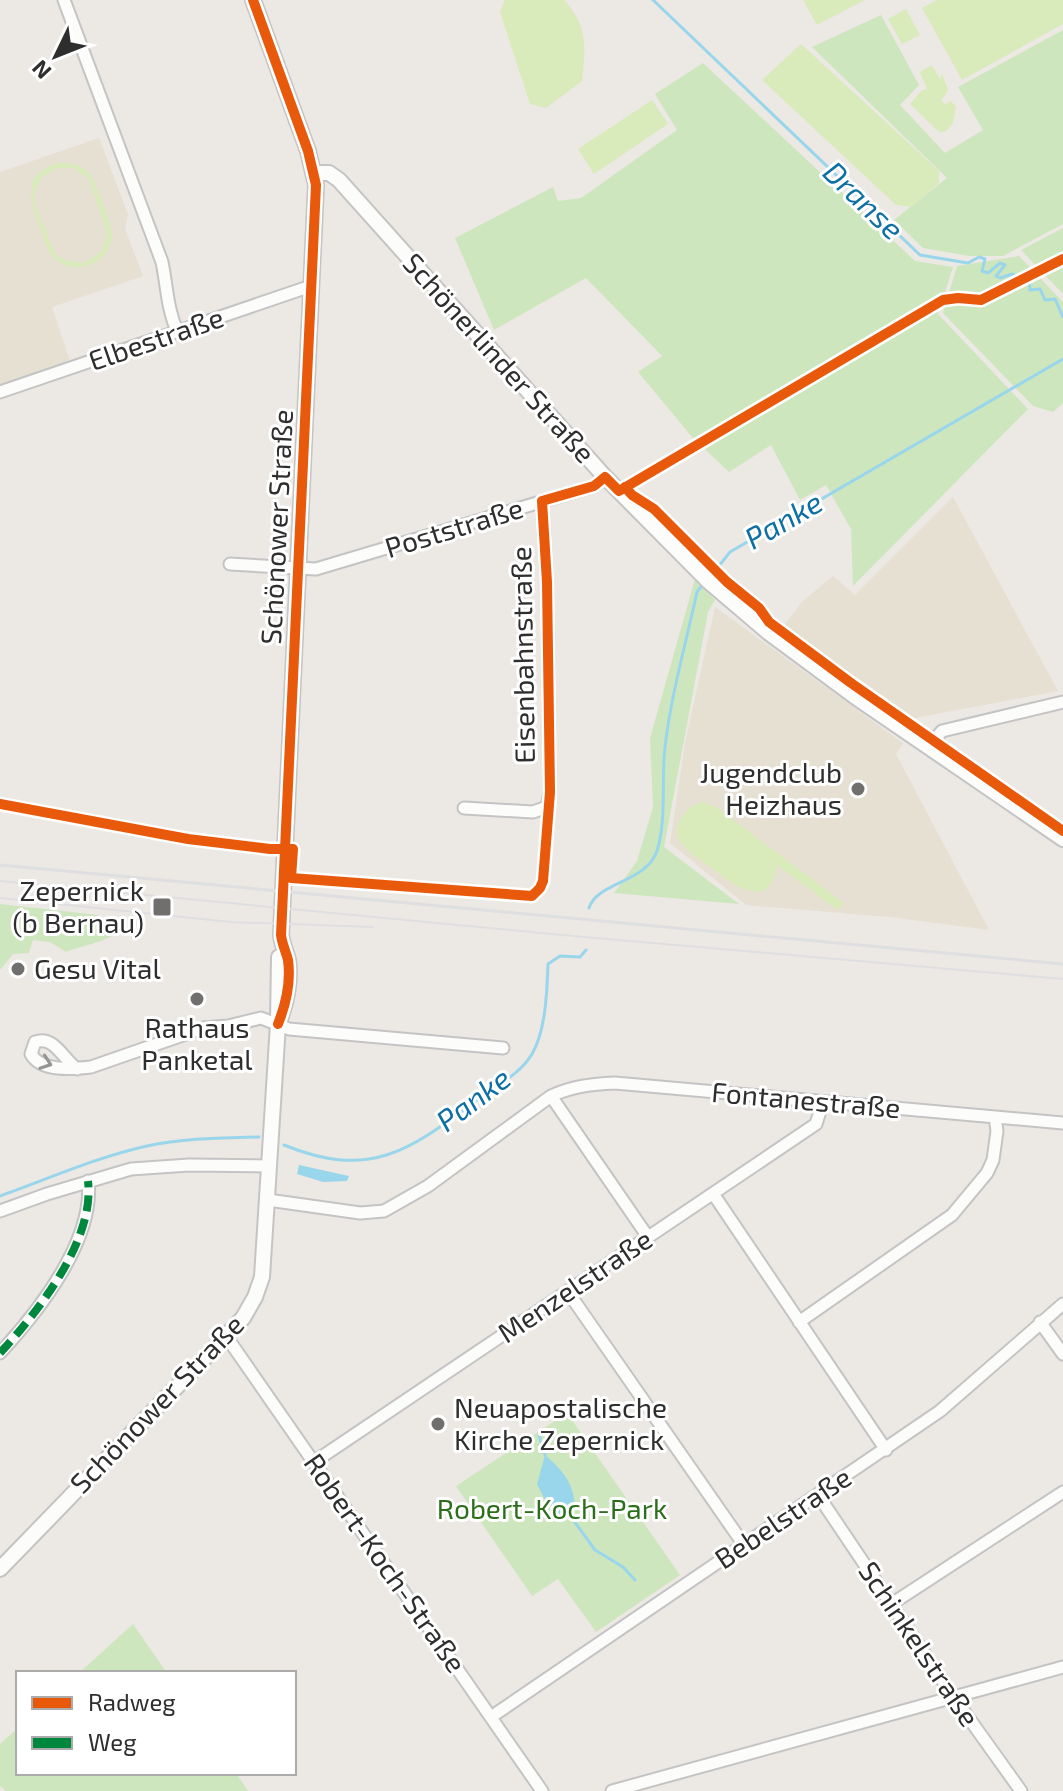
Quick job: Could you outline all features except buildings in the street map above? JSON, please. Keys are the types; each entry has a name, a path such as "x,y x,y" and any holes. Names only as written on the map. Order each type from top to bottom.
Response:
{"street":[{"path":"64,0 162,262 167,308 177,331"},
{"name":"Schönower Straße","path":"0,1569 243,1318 262,1277 282,945 315,173 253,0"},
{"name":"Schönerlinder Straße","path":"315,173 329,173 339,180 605,477 707,580 781,642 1063,839"},
{"name":"Elbestraße","path":"0,392 311,286"},
{"name":"Poststraße","path":"299,568 316,569 594,486 605,477"},
{"name":"Eisenbahnstraße","path":"464,808 533,812 547,807 550,792 547,582 542,501"},
{"name":"Schönower Straße","path":"230,564 299,568"},
{"path":"928,747 942,731 1063,702"},
{"path":"77,1069 91,1067 203,1028 261,1018 289,1029 503,1048"},
{"name":"Fontanestraße","path":"551,1096 572,1087 615,1083 1063,1123"},
{"path":"268,1200 360,1213 384,1211 428,1186 551,1096 648,1237"},
{"name":"Menzelstraße","path":"314,1462 816,1124 823,1102"},
{"path":"799,1322 952,1215 987,1173 993,1160 997,1131 995,1117"},
{"path":"0,1211 88,1181 150,1166 269,1166"},
{"path":"0,1353 37,1310 61,1275 86,1215 90,1200 88,1181"},
{"path":"714,1195 886,1450"},
{"path":"568,1292 744,1545"},
{"name":"Bebelstraße","path":"491,1717 886,1450 940,1411 1063,1304"},
{"path":"1040,1322 1063,1354"},
{"name":"Robert-Koch-Straße","path":"226,1336 542,1791"},
{"path":"893,1603 1063,1492"},
{"name":"Schinkelstraße","path":"818,1495 1021,1791"},
{"path":"612,1791 1063,1667"}],"shaded area":[{"path":"99,138 128,214 125,229 143,276 52,307 70,361 0,385 0,172"},
{"path":"953,497 1058,691 905,720 782,628 802,602 833,576 855,595"},
{"path":"715,607 903,743 896,754 989,930 890,917 746,905 670,843 685,743"}],"green space":[{"path":"505,0 564,0 578,20 584,38 582,81 546,108 530,104 500,12"},
{"path":"803,0 865,0 817,25"},
{"path":"937,0 1063,0 1063,24 962,80 922,8"},
{"path":"906,9 920,35 902,44 888,19"},
{"path":"881,15 919,85 900,105 945,153 983,130 958,87 1063,30 1063,224 1003,256 969,256 923,248 894,220 947,178 812,47"},
{"path":"801,44 939,171 939,183 912,207 896,205 762,80"},
{"path":"703,63 915,261 953,267 938,314 1028,409 853,586 851,529 826,485 800,500 771,445 729,472 693,438 638,372 662,356 586,278 494,330 455,238 553,187 558,201 581,198 677,130 655,94"},
{"path":"930,66 940,79 942,74 948,90 941,101 945,104 951,101 956,107 953,123 945,132 939,132 910,104 922,90 927,89 920,72"},
{"path":"652,100 668,124 594,174 578,149"},
{"path":"59,163 78,166 88,172 95,183 112,235 105,254 93,264 71,267 54,257 46,246 31,198 34,181 47,168","holes":["58,168 73,168 89,179 107,232 102,251 84,263 67,261 55,254 34,201 42,177"]},
{"path":"1063,228 1063,294 1021,250"},
{"path":"1019,256 1063,302 1063,403 1053,412 1033,406 943,313 957,266"},
{"path":"695,579 715,600 708,612 664,847 739,904 614,893 637,861 653,807 650,738"},
{"path":"702,802 716,807 844,903 837,910 777,865 773,880 759,892 739,887 719,874 687,850 677,836 678,824 684,814"},
{"path":"0,904 98,915 114,934 66,952 50,942 33,940 29,953 13,954 0,970"},
{"name":"Robert-Koch-Park","path":"567,1413 680,1575 596,1632 558,1579 532,1596 456,1486"},
{"path":"133,1624 166,1671 81,1671"},
{"path":"16,1730 16,1775 237,1775 248,1791 6,1791 0,1786 0,1744"}],"water":[{"path":"299,1165 349,1176 347,1181 323,1182 297,1174"},
{"path":"545,1455 562,1472 573,1493 574,1509 563,1518 546,1501 540,1508 533,1509 545,1500 537,1484"}],"waterway":[{"name":"Dranse","path":"653,0 920,255 968,263 979,257 985,259 982,271 988,273 1000,263 1005,265 996,276 1000,278 1012,274 1029,281 1030,290 1040,289 1045,300 1055,299 1063,317"},
{"name":"Panke","path":"711,576 730,552 1063,359"},
{"name":"Panke","path":"589,908 601,893 643,870 657,851 662,826 664,760 671,708 697,592 703,584"},
{"name":"Panke","path":"284,1145 342,1160 366,1159 389,1154 433,1132 522,1067 537,1044 543,1022 548,964 560,956 580,957 586,950"},
{"name":"Panke","path":"0,1196 91,1162 147,1146 189,1140 259,1137"},
{"path":"539,1435 545,1455"},
{"path":"569,1514 595,1550 623,1567 635,1580"}],"tram line":[{"path":"0,881 1063,979"},
{"path":"0,898 231,922 373,927"}],"railway":[{"path":"0,865 1063,964"}],"marked path":[{"path":"0,1353 31,1317 73,1251 88,1204 88,1181"}],"cycle path":[{"path":"253,0 308,151 316,185 281,935 289,976 278,1024"},
{"path":"0,804 188,839 293,849 291,878 532,896 543,881 550,792 547,582 542,501 594,486 605,477 619,491 943,300 981,300 1063,259"},
{"path":"625,487 654,509 727,582 759,608 769,622 1063,831"}],"place":[{"name":"Jugendclub Heizhaus","path":"858,789"},
{"name":"Zepernick (b Bernau)","path":"162,907"},
{"name":"Gesu Vital","path":"18,969"},
{"name":"Rathaus Panketal","path":"197,999"},
{"name":"Neuapostalische Kirche Zepernick","path":"438,1424"}]}
